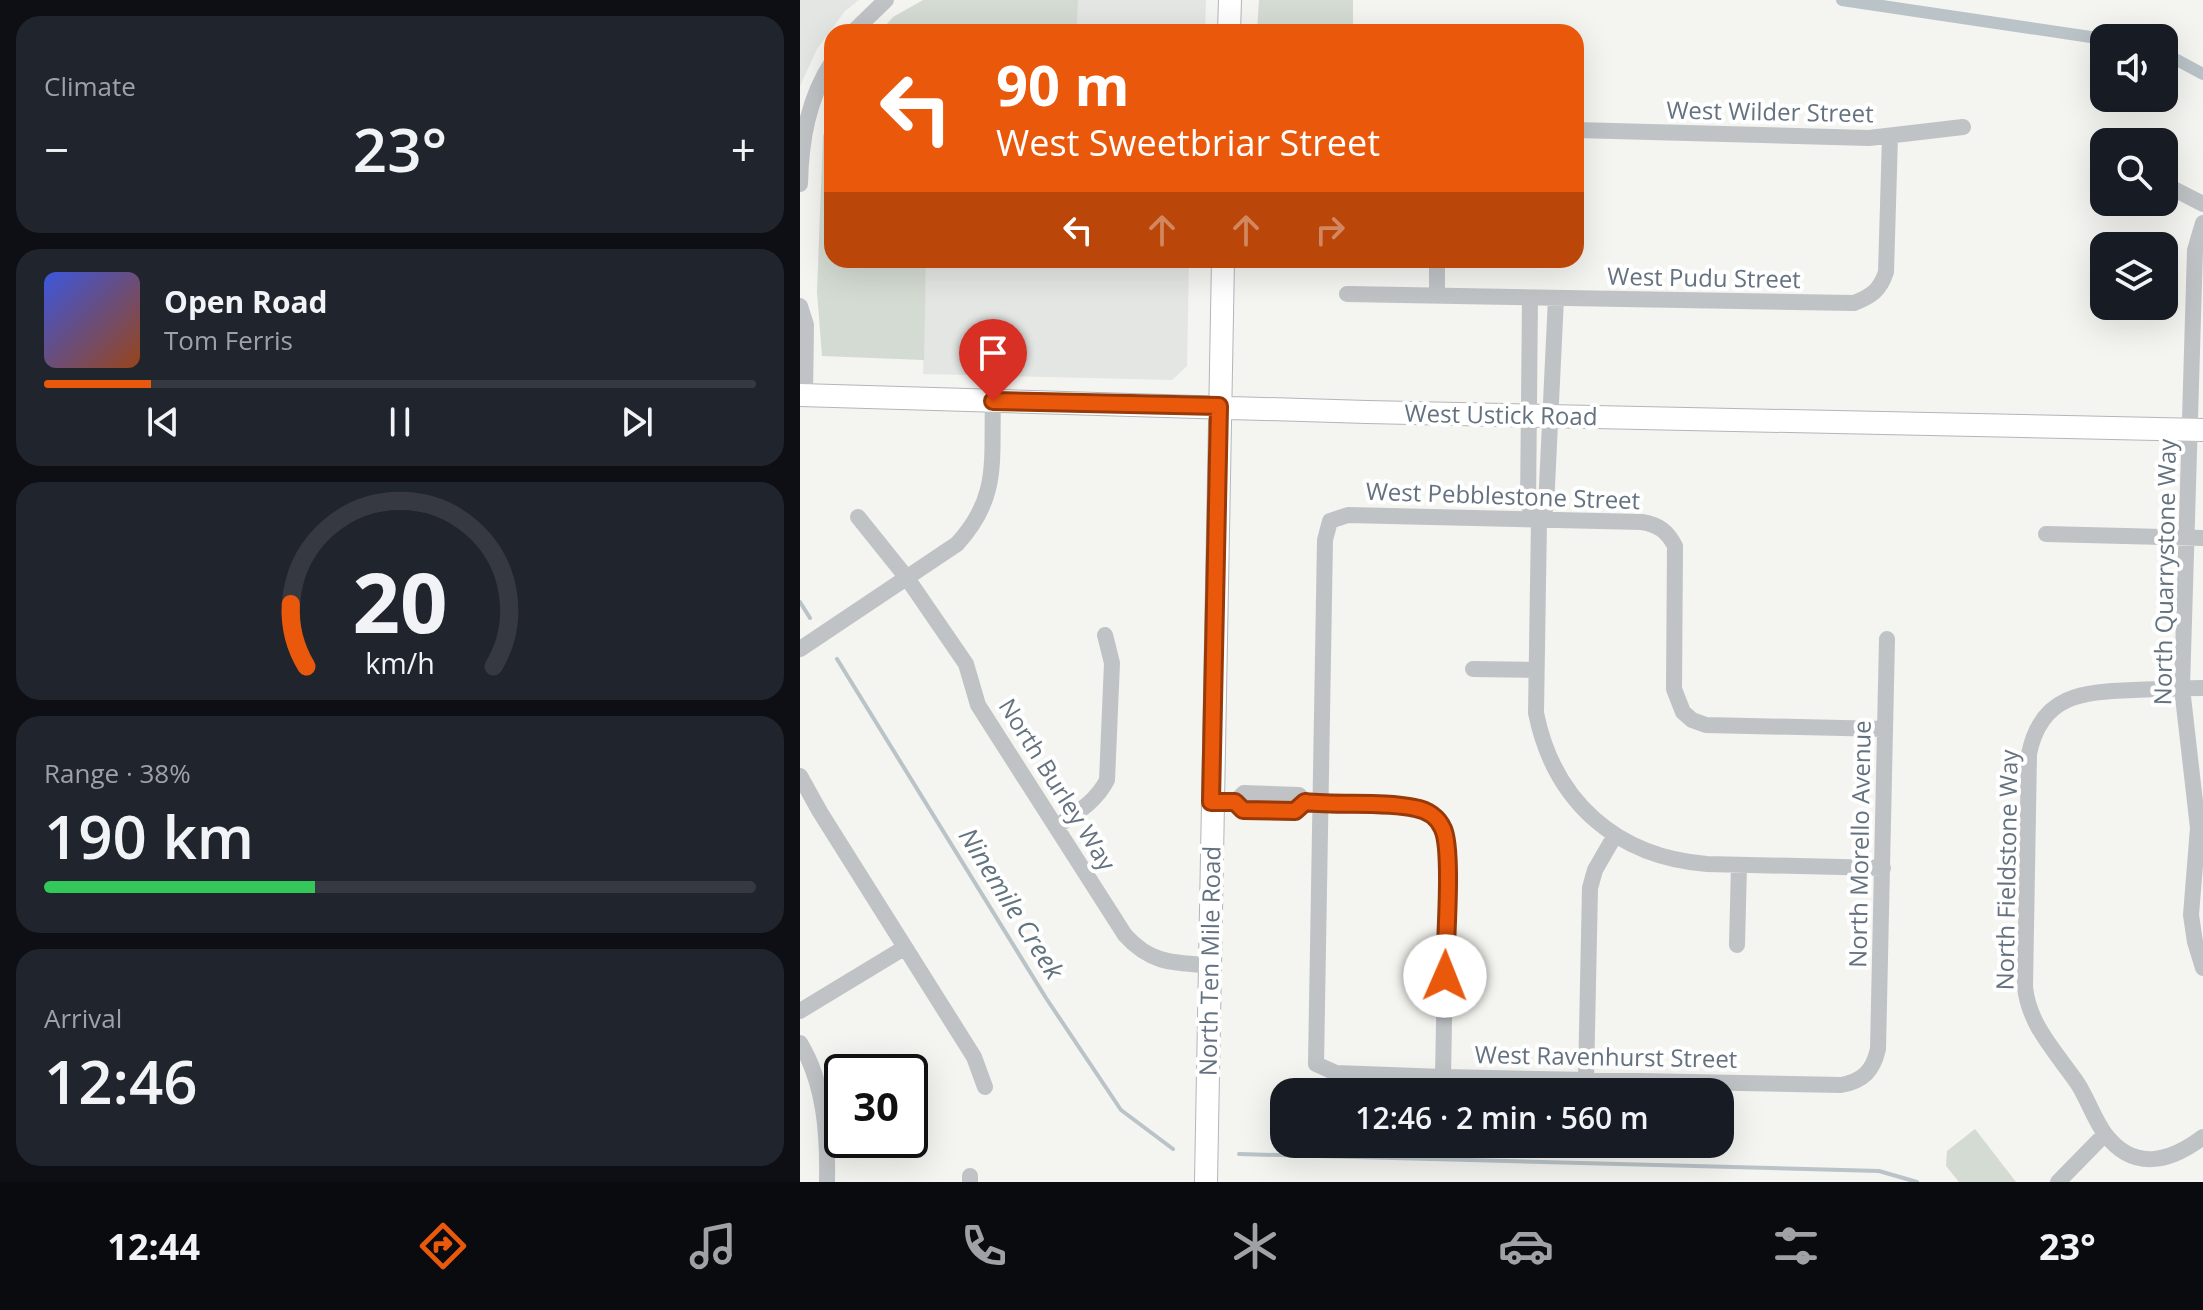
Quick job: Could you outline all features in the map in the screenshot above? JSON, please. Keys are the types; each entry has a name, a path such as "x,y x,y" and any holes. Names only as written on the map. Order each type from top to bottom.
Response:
{"main road":[{"path":"1229,24 1230,0"},
{"name":"North Ten Mile Road","path":"1206,1182 1223,268"},
{"name":"West Ustick Road","path":"802,396 2197,430"}],"street":[{"path":"861,24 886,0"},
{"path":"800,184 804,134 817,89 824,76"},
{"name":"West Wilder Street","path":"1584,130 1890,137 1963,127"},
{"name":"West Pudu Street","path":"1347,294 1854,303 1874,295 1886,272 1890,137"},
{"path":"2178,191 2203,204"},
{"name":"North Quarrystone Way","path":"2203,223 2195,250 2198,321 2196,538 2182,688 2198,828 2199,861 2191,915 2203,968"},
{"path":"1437,268 1437,296"},
{"path":"1530,298 1539,415"},
{"path":"1556,298 1528,505 1539,520 1536,713 1548,754 1561,780 1577,802 1614,837 1678,861 1883,868"},
{"path":"800,306 806,325 802,396"},
{"path":"800,649 957,544 974,525 985,505 991,481 993,401"},
{"name":"West Pebblestone Street","path":"1312,803 1325,540 1330,521 1348,515 1642,522 1656,525 1668,533 1675,546 1674,689 1683,712 1692,720 1706,725 1885,729"},
{"name":"North Burley Way","path":"858,517 907,578 966,664 978,705 1125,935 1137,949 1153,958 1171,963 1208,965"},
{"path":"2046,534 2196,538"},
{"path":"1057,826 1090,803 1107,780 1112,663 1105,635"},
{"name":"North Morello Avenue","path":"1878,1049 1887,639"},
{"path":"1473,669 1535,670"},
{"name":"North Fieldstone Way","path":"2203,688 2088,692 2068,698 2056,706 2038,727 2029,754 2027,1001 2037,1027 2079,1086 2105,1134 2130,1154 2160,1160 2187,1150 2203,1137"},
{"path":"800,776 974,1057 985,1087"},
{"path":"1211,802 1235,802 1243,810 1295,811 1312,803 1416,808 1434,815 1444,830 1447,860 1443,1077"},
{"name":"West Ravenhurst Street","path":"1312,803 1316,1064 1336,1073 1514,1078"},
{"path":"1586,1078 1590,888 1595,870 1614,837"},
{"path":"1737,945 1739,865"},
{"path":"800,1011 904,948"},
{"path":"800,1043 812,1068 825,1124 827,1182"},
{"name":"West Ravenhurst Street","path":"1734,1082 1841,1085 1855,1082 1867,1075 1875,1063 1878,1049"},
{"path":"2058,1182 2105,1134"}],"shaded area":[{"path":"800,0 859,0 835,24 824,24 824,40 800,86"},
{"path":"923,0 1078,0 1077,24 887,24 893,17"},
{"path":"1078,0 1206,0 1205,24 1077,24"},
{"path":"1259,0 1353,0 1353,24 1258,24"},
{"path":"824,133 824,268 926,268 924,360 822,356 817,292"},
{"path":"926,268 1189,268 1187,366 1172,380 923,374"},
{"path":"1975,1129 2016,1182 1959,1182 1946,1166 1947,1151"}],"waterway":[{"path":"1842,0 2090,37"},
{"path":"2178,61 2203,74"},
{"name":"Ninemile Creek","path":"800,602 810,618"},
{"name":"Ninemile Creek","path":"837,659 1046,998 1121,1110 1173,1149"},
{"name":"Ninemile Creek","path":"1239,1154 1879,1171 1917,1182"}],"route":[{"path":"993,401 1219,406 1211,802 1235,802 1243,810 1295,811 1305,802 1416,808 1434,815 1444,830 1447,860 1445,976"}]}
